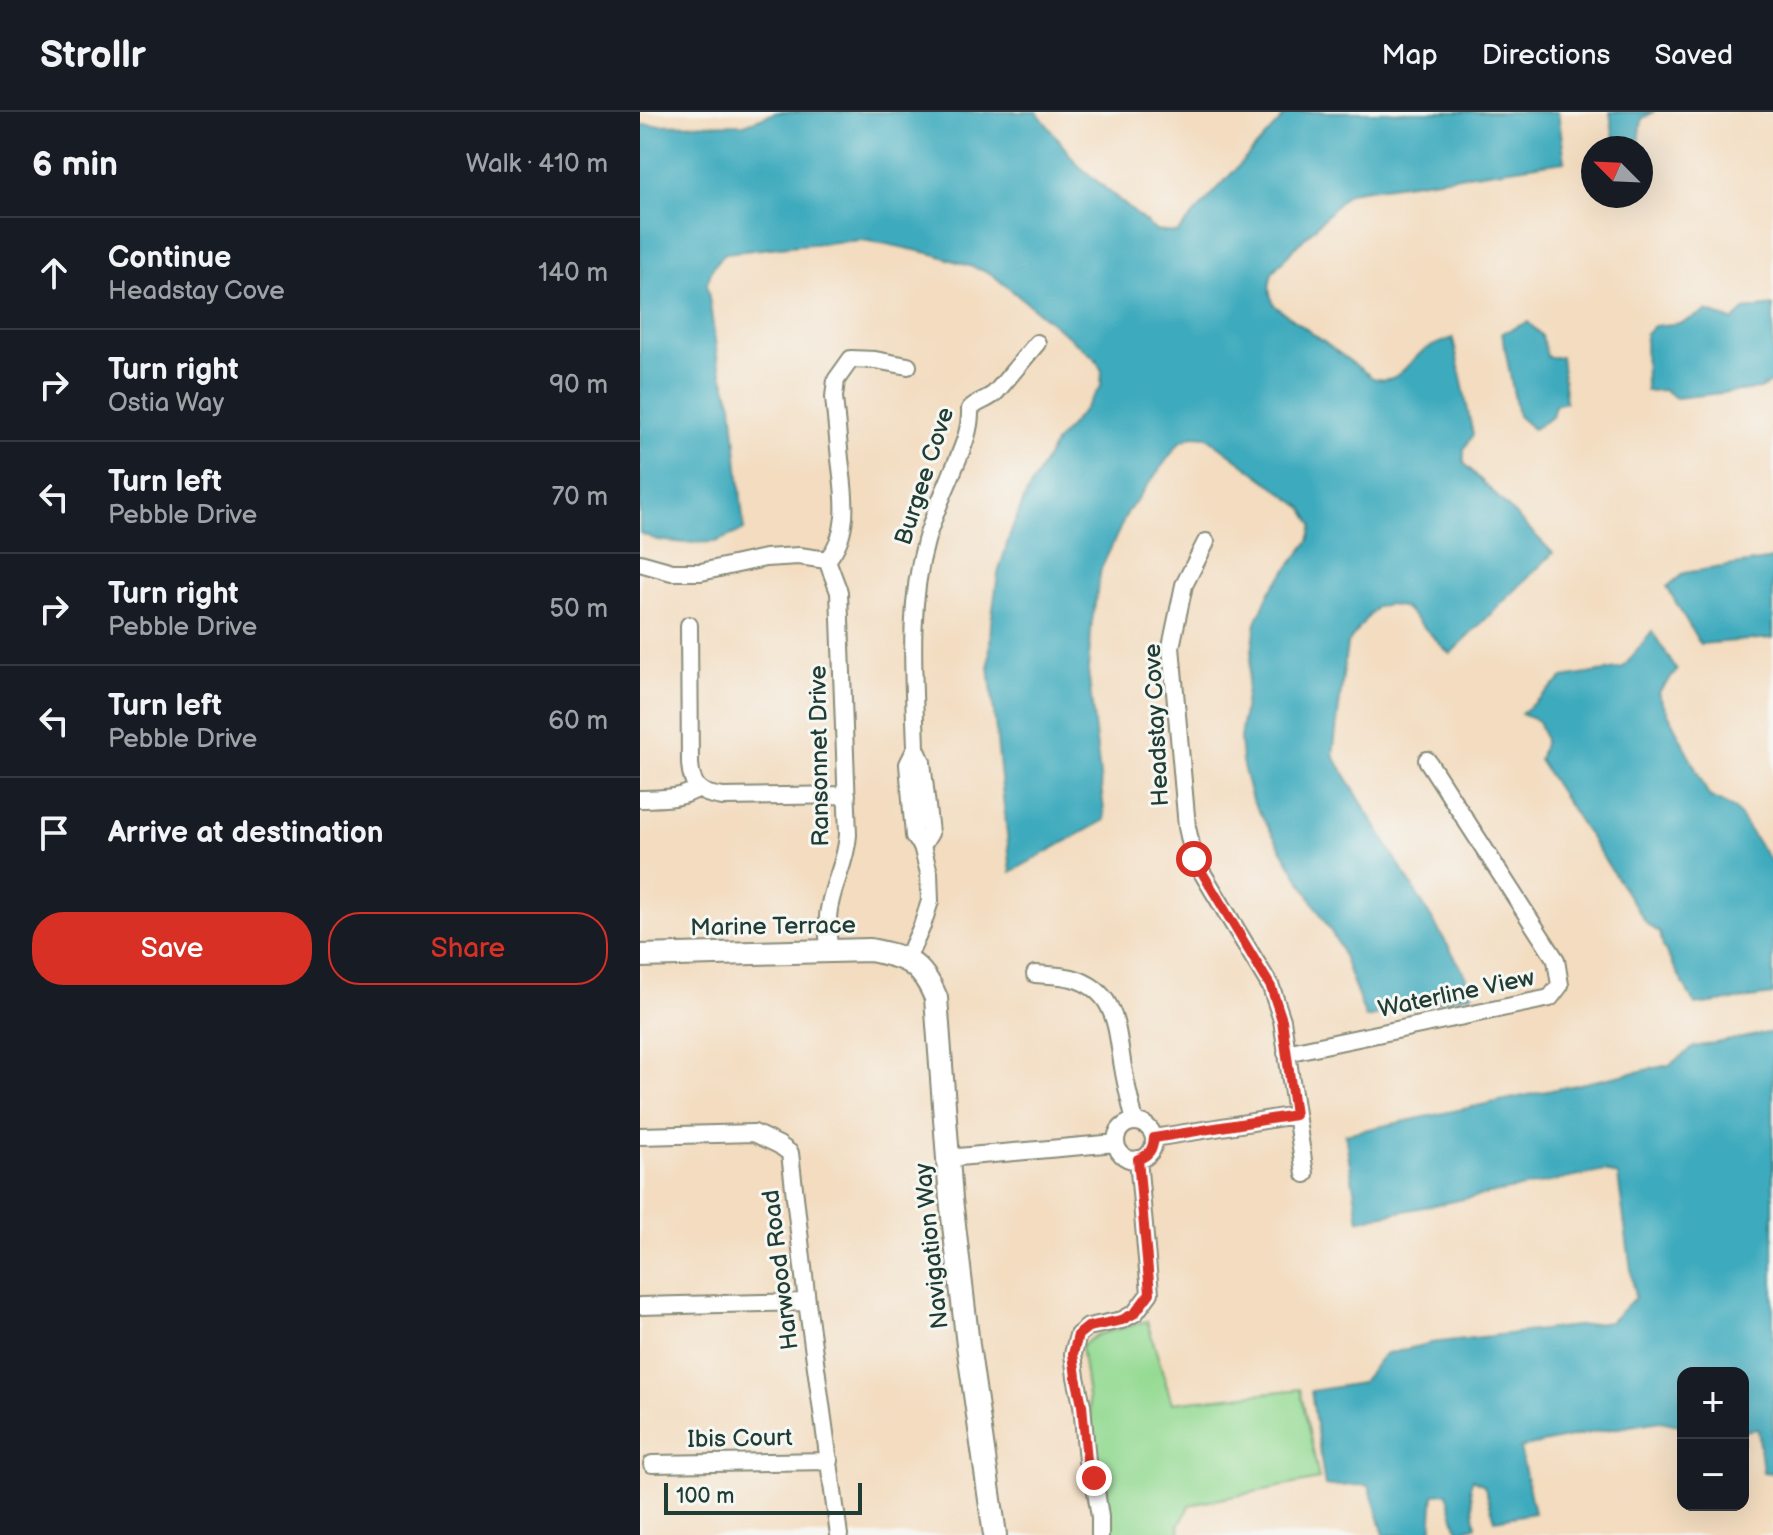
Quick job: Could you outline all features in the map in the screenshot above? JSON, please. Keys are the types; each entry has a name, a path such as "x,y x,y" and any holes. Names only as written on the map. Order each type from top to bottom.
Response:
{"street":[{"name":"Burgee Cove","path":"906,961 930,901 929,873 922,846 930,833 922,762 916,748 912,637 926,541 938,504 968,436 970,409 991,397 1037,343"},
{"path":"640,563 672,572 701,572 765,558 799,556 827,560 839,541 846,506 834,397 836,380 851,359 908,366"},
{"name":"Headstay Cove","path":"1206,542 1184,585 1171,647 1187,827 1194,859 1271,987 1282,1020 1305,1174"},
{"name":"Ransonnet Drive","path":"827,560 839,592 847,795 847,853 829,906 829,950"},
{"path":"689,625 690,764 691,776 698,788 709,795 723,797 847,795"},
{"name":"Waterline View","path":"1286,1053 1550,998 1560,985 1556,960 1427,760"},
{"path":"640,799 675,798 698,788"},
{"name":"Marine Terrace","path":"640,956 870,950 906,961"},
{"name":"Navigation Way","path":"906,961 919,969 936,998 947,1158 968,1345 995,1535"},
{"path":"1035,974 1071,978 1091,987 1106,1000 1117,1023 1135,1122"},
{"path":"1154,1138 1295,1115"},
{"path":"1135,1122 1148,1127 1154,1138 1148,1154 1130,1159 1123,1155 1116,1143 1123,1126 1135,1122"},
{"name":"Harwood Road","path":"640,1136 754,1133 790,1153 839,1535"},
{"path":"947,1158 1116,1143"},
{"path":"1100,1535 1100,1517 1094,1478 1087,1461 1073,1354 1078,1335 1088,1327 1122,1320 1135,1313 1150,1293 1138,1159"},
{"path":"640,1306 807,1302"},
{"name":"Ibis Court","path":"652,1464 830,1461"}],"green space":[{"path":"1147,1321 1172,1403 1300,1389 1319,1479 1190,1505 1179,1526 1180,1535 1111,1535 1106,1472 1096,1454 1081,1346 1097,1335"}],"water":[{"path":"777,112 1037,112 1078,165 1156,231 1177,233 1288,112 1558,112 1565,161 1347,194 1273,271 1270,285 1275,306 1373,378 1395,377 1426,350 1453,338 1473,435 1464,449 1464,463 1553,553 1450,654 1405,608 1388,604 1376,607 1347,644 1333,755 1465,974 1472,994 1366,1018 1339,945 1252,800 1242,762 1240,739 1256,622 1270,591 1309,541 1313,525 1303,508 1207,437 1193,436 1180,442 1127,513 1101,569 1088,670 1105,820 1011,872 989,666 998,574 1026,495 1055,443 1101,386 1102,371 1095,358 990,273 937,255 862,240 725,253 713,267 707,283 718,362 732,404 744,530 715,542 686,543 657,540 640,533 640,125 744,124"},
{"path":"1610,112 1653,112 1642,119 1640,136 1613,136"},
{"path":"1773,306 1773,382 1759,389 1676,398 1664,390 1646,391 1645,335 1654,326 1681,323 1707,311 1733,321 1744,310"},
{"path":"1528,322 1542,336 1547,357 1561,357 1566,402 1555,405 1552,417 1533,429 1518,416 1502,333"},
{"path":"1773,559 1773,638 1700,644 1667,587 1684,573"},
{"path":"1652,631 1677,671 1658,693 1709,796 1735,809 1773,865 1773,995 1695,1005 1663,947 1660,933 1647,924 1539,760 1545,740 1538,721 1521,714 1563,678 1623,668"},
{"path":"1773,1032 1773,1473 1763,1472 1758,1429 1749,1430 1749,1367 1677,1367 1677,1425 1660,1421 1520,1448 1534,1513 1495,1520 1484,1485 1473,1479 1470,1487 1476,1526 1458,1531 1447,1493 1434,1494 1432,1535 1384,1535 1369,1485 1325,1486 1311,1391 1361,1383 1383,1355 1431,1343 1610,1322 1635,1298 1618,1176 1605,1171 1359,1220 1345,1134 1669,1065 1694,1047"}],"route":[{"path":"1094,1478 1087,1461 1073,1354 1078,1335 1088,1327 1122,1320 1135,1313 1150,1293 1138,1159 1152,1149 1154,1138 1295,1115 1282,1020 1271,987 1194,859"}]}
